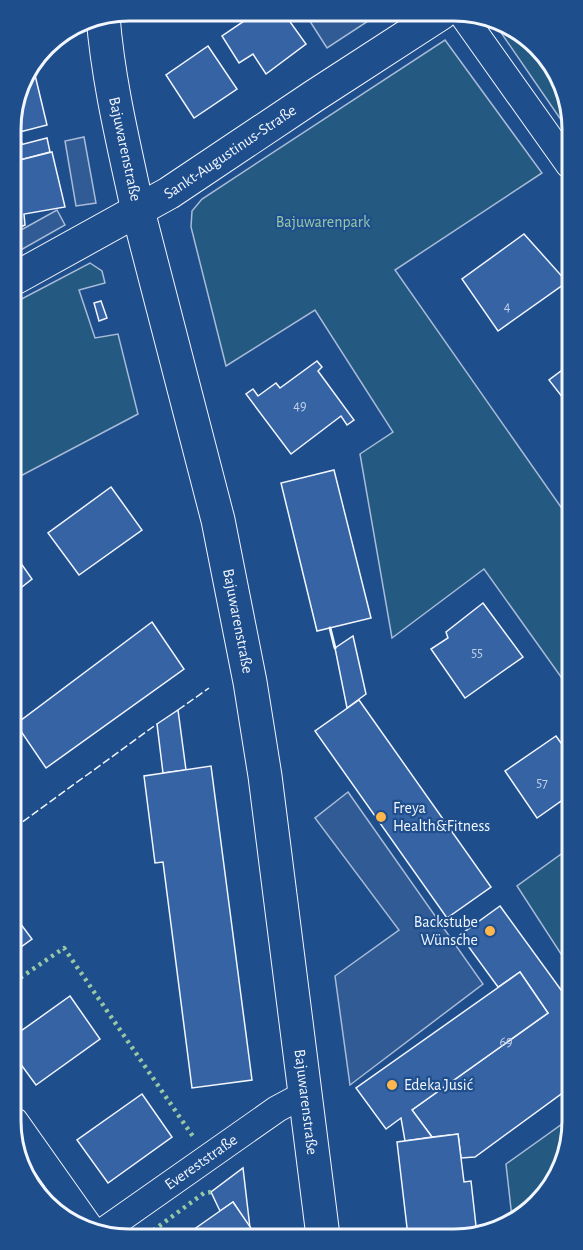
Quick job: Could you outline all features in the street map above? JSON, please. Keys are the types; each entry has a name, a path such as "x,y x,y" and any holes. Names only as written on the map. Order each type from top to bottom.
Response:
{"main road":[{"name":"Bajuwarenstraße","path":"104,24 112,87 138,210 218,520 248,671 265,776 322,1229"}],"street":[{"name":"Sankt-Augustinus-Straße","path":"21,275 169,194 304,102 430,21"},
{"path":"466,22 562,155"},
{"name":"Evereststraße","path":"109,1227 277,1109 305,1094"},
{"path":"22,1130 85,1219"}],"green space":[{"path":"500,31 514,39 540,63 554,88 561,120"},
{"name":"Bajuwarenpark","path":"445,40 542,173 395,270 562,509 562,678 484,569 392,638 360,454 393,432 315,310 226,366 191,227 192,211 202,199"},
{"path":"90,263 102,271 105,283 79,290 95,338 118,334 138,414 21,476 21,299"},
{"path":"562,854 562,956 517,886"},
{"path":"562,1124 560,1142 551,1169 535,1192 511,1213 506,1164"}],"shaded area":[{"path":"310,21 368,21 327,48"},
{"path":"84,137 96,203 76,206 65,141"},
{"path":"57,210 65,225 21,250 21,230"},
{"path":"348,792 483,984 350,1085 335,976 399,930 315,818"}],"building":[{"path":"244,21 289,21 306,44 266,74 253,54 239,63 222,36"},
{"path":"208,46 237,89 194,118 166,75"},
{"path":"35,75 47,125 21,132 25,101"},
{"path":"47,138 50,152 21,160 21,145"},
{"path":"52,152 65,207 24,214 25,225 21,227 21,160"},
{"path":"524,234 562,276 562,286 498,331 462,279"},
{"path":"101,301 107,318 99,321 94,303"},
{"path":"317,361 322,367 318,371 354,420 347,425 341,416 291,454 246,394 253,389 258,396 276,383 280,388"},
{"path":"562,370 562,397 549,380"},
{"path":"334,470 371,618 317,631 281,483"},
{"path":"111,487 142,530 79,575 48,533"},
{"path":"21,563 32,579 21,588"},
{"path":"483,603 523,657 465,698 431,649 448,638 446,632"},
{"path":"152,622 184,669 46,768 21,731 21,720"},
{"path":"353,636 366,694 347,708 335,648"},
{"path":"359,700 491,887 447,918 315,731"},
{"path":"178,710 186,770 163,773 157,724"},
{"path":"556,736 562,744 562,800 537,818 505,771"},
{"path":"211,766 252,1080 192,1088 163,862 155,863 144,776"},
{"path":"500,906 562,991 562,1093 475,1157 461,1158 458,1134 432,1137 412,1110 548,1013 520,972 498,987 460,935"},
{"path":"21,924 32,939 21,947"},
{"path":"520,972 548,1013 412,1110 432,1137 405,1141 401,1118 386,1129 356,1088"},
{"path":"70,996 100,1039 36,1085 21,1065 21,1031"},
{"path":"142,1094 172,1137 108,1183 77,1140"},
{"path":"458,1134 464,1182 471,1181 476,1226 454,1229 407,1229 397,1142"},
{"path":"243,1168 250,1228 233,1202 220,1211 211,1192"},
{"path":"233,1202 252,1229 194,1229"}],"hedge":[{"path":"21,977 64,948 194,1138"},
{"path":"155,1229 204,1193 211,1192"}],"fence":[{"path":"178,710 209,688"},
{"path":"21,823 157,724"}],"wall":[{"path":"330,628 335,648"}],"place":[{"name":"Freya Health&Fitness","path":"381,817"},
{"name":"Backstube Wünsche","path":"490,931"},
{"name":"Edeka Jusić","path":"392,1085"}]}
